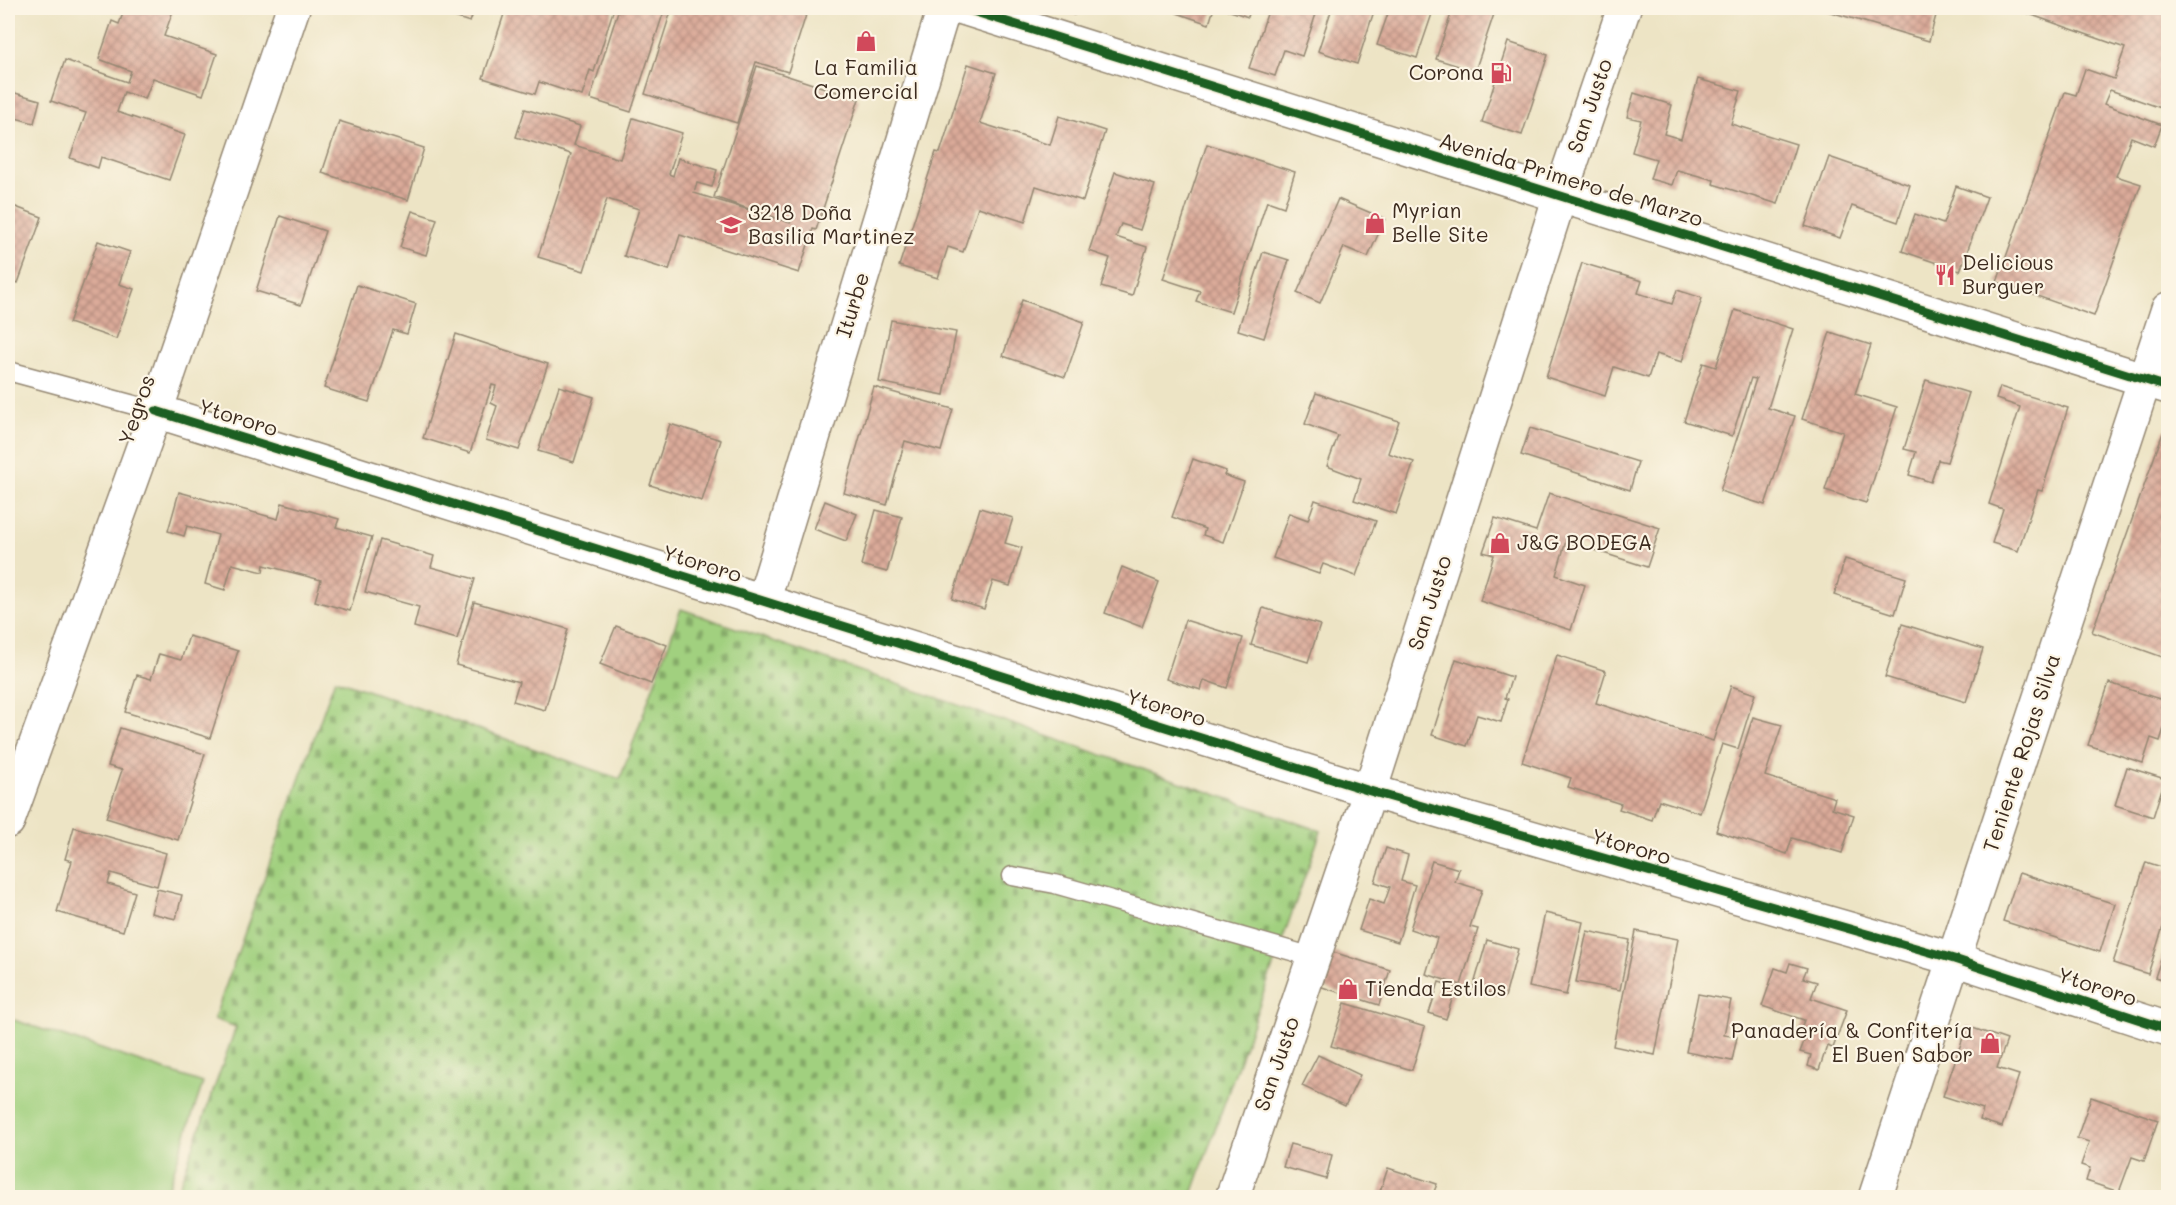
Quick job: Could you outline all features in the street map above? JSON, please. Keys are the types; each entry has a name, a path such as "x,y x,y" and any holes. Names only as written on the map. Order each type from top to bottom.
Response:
{"street":[{"name":"Yegros","path":"8,821 156,411 293,8"},
{"name":"Iturbe","path":"763,602 944,8"},
{"name":"Avenida Primero de Marzo","path":"963,8 2157,384"},
{"name":"San Justo","path":"1232,1197 1370,791 1560,196 1623,8"},
{"name":"Teniente Rojas Silva","path":"1875,1197 1954,959 2157,384 2169,309"},
{"name":"Ytororo","path":"156,411 1370,791 1954,959 2169,1029"}],"lane":[{"path":"8,369 156,411"},
{"path":"1012,876 1055,884 1313,957"}],"green space":[{"path":"681,609 1321,831 1191,1197 175,1198 236,1027 214,1019 335,679 620,779"},
{"path":"8,1018 203,1083 165,1197 8,1197"}],"building":[{"path":"125,8 174,8 164,36 217,54 203,95 153,78 145,99 124,92 117,112 185,135 169,180 101,157 98,168 70,158 86,113 51,101 65,60 127,82 131,71 99,59 112,21 119,24"},
{"path":"426,8 475,8 470,22"},
{"path":"506,8 614,8 594,72 590,70 582,96 539,82 535,94 483,78"},
{"path":"619,8 665,8 631,112 590,99"},
{"path":"672,8 780,8 806,15 788,72 756,62 737,123 645,94"},
{"path":"1054,8 1077,8 1074,15"},
{"path":"1179,8 1214,8 1209,24 1177,13"},
{"path":"1222,8 1251,8 1248,17"},
{"path":"1269,8 1318,8 1302,56 1284,50 1275,76 1249,68"},
{"path":"1332,8 1375,8 1357,64 1318,51"},
{"path":"1390,8 1434,8 1417,58 1377,45"},
{"path":"1453,8 1496,8 1475,71 1436,59"},
{"path":"1817,8 1938,8 1929,41"},
{"path":"2012,8 2150,8 2168,14 2168,88 2161,108 2110,90 2104,104 2162,125 2154,146 2131,137 2116,176 2141,184 2094,316 1997,282 2065,92 2076,95 2085,69 2114,79 2125,48"},
{"path":"1508,42 1548,55 1522,135 1482,122"},
{"path":"968,64 996,73 980,123 1050,145 1059,116 1105,131 1083,201 1036,186 1025,222 978,207 963,252 948,247 938,278 899,266 936,152 940,153"},
{"path":"757,66 859,99 816,230 813,229 799,273 680,235 669,270 624,256 639,209 607,199 584,271 538,257 571,154 516,137 525,109 580,126 574,145 620,159 633,118 682,133 669,174 673,176 678,158 717,170 712,187 697,183 694,193 791,223 714,197"},
{"path":"1698,79 1741,91 1731,124 1796,144 1778,204 1713,184 1714,180 1677,170 1672,185 1650,179 1656,159 1632,152 1641,120 1627,117 1634,93 1672,105 1664,134 1681,139"},
{"path":"8,91 40,100 34,123 8,116"},
{"path":"339,121 424,148 408,200 322,173"},
{"path":"1207,144 1295,172 1284,207 1267,201 1231,312 1196,301 1200,291 1163,279"},
{"path":"1829,157 1910,185 1898,222 1852,206 1840,238 1805,226"},
{"path":"1115,172 1155,185 1140,230 1121,224 1116,237 1147,247 1132,296 1101,287 1110,258 1089,251"},
{"path":"1956,186 1987,197 1960,271 1902,251 1915,214 1943,224"},
{"path":"1338,199 1385,219 1368,257 1344,247 1320,303 1297,293"},
{"path":"8,204 42,217 18,283 8,279"},
{"path":"412,211 437,219 426,255 400,247"},
{"path":"280,216 325,231 301,305 256,291"},
{"path":"98,241 130,252 119,284 134,289 116,339 69,323"},
{"path":"1263,252 1289,260 1264,338 1238,330"},
{"path":"1582,263 1642,281 1638,293 1672,304 1677,290 1702,298 1682,362 1656,354 1648,378 1614,367 1605,396 1546,377"},
{"path":"357,285 416,304 407,334 393,330 369,402 324,388"},
{"path":"1022,300 1084,322 1065,377 1003,356"},
{"path":"1735,310 1793,329 1768,408 1795,416 1765,505 1720,491 1756,379 1751,378 1732,436 1684,421 1703,363 1716,367"},
{"path":"891,320 956,332 944,395 879,382"},
{"path":"1830,332 1871,345 1855,394 1897,407 1866,503 1825,490 1843,432 1802,419"},
{"path":"456,334 548,364 519,450 486,440 497,406 491,403 496,386 492,385 470,453 423,438"},
{"path":"1926,380 1969,393 1947,462 1938,460 1931,482 1909,475 1916,452 1904,449"},
{"path":"559,386 594,397 574,462 538,451"},
{"path":"874,387 953,409 941,451 905,441 887,505 844,493"},
{"path":"2000,387 2068,408 2042,491 2038,490 2018,551 1992,543 2003,509 1989,504 2020,407 1996,399"},
{"path":"1316,393 1399,421 1388,453 1414,462 1396,514 1354,500 1361,479 1327,466 1338,436 1305,424"},
{"path":"670,424 721,440 702,501 650,485"},
{"path":"1530,428 1638,462 1630,490 1521,455"},
{"path":"2164,430 2168,431 2168,659 2092,632"},
{"path":"1193,459 1226,471 1224,475 1244,482 1223,542 1203,535 1205,529 1172,517"},
{"path":"179,492 278,519 282,503 339,519 336,527 372,537 350,611 315,601 321,580 264,565 263,572 232,564 225,590 205,584 218,535 187,526 184,536 168,531"},
{"path":"1549,493 1660,528 1647,567 1566,541 1556,575 1585,585 1571,630 1480,601 1494,555 1483,552 1495,518 1536,531"},
{"path":"1315,500 1376,521 1356,576 1323,564 1319,574 1273,558 1289,513 1308,520"},
{"path":"825,501 857,514 846,541 814,529"},
{"path":"980,508 1013,518 1005,543 1022,548 1010,586 993,581 984,609 952,599"},
{"path":"876,510 902,517 887,572 861,565"},
{"path":"380,540 434,556 431,567 475,579 457,639 414,627 419,607 365,592"},
{"path":"1845,559 1906,578 1895,614 1834,595"},
{"path":"1122,567 1159,582 1142,627 1105,613"},
{"path":"474,602 568,629 545,710 513,701 519,682 456,665"},
{"path":"1263,608 1320,625 1308,662 1251,645"},
{"path":"1185,620 1243,638 1227,688 1204,680 1201,690 1166,679"},
{"path":"1902,624 1983,649 1966,702 1885,677"},
{"path":"616,626 667,645 651,684 600,664"},
{"path":"189,636 238,651 210,738 125,712 137,675 151,679 159,654 181,660"},
{"path":"1557,655 1606,671 1596,703 1713,741 1731,686 1755,694 1738,749 1722,744 1700,813 1659,800 1652,820 1619,809 1621,804 1568,787 1571,778 1522,762"},
{"path":"1456,659 1512,677 1505,698 1508,699 1501,722 1477,715 1467,746 1432,735"},
{"path":"2109,683 2163,700 2161,707 2168,710 2160,741 2151,738 2143,763 2088,745"},
{"path":"1753,717 1782,725 1765,776 1835,798 1832,808 1854,815 1842,853 1792,838 1787,854 1716,831"},
{"path":"120,728 205,754 178,840 106,818 122,770 108,766"},
{"path":"2127,767 2165,779 2153,817 2115,805"},
{"path":"74,827 166,853 157,886 111,873 108,884 135,892 123,931 57,912 72,861 65,859"},
{"path":"1386,848 1408,855 1401,881 1415,885 1398,942 1359,930 1369,899 1384,904 1390,887 1375,882"},
{"path":"1432,861 1459,869 1455,882 1482,890 1470,927 1478,929 1461,985 1426,974 1437,938 1410,929"},
{"path":"2146,862 2168,869 2168,911 2148,974 2113,963"},
{"path":"2019,873 2115,904 2100,952 2003,921"},
{"path":"157,889 182,895 176,919 151,913"},
{"path":"1545,913 1583,922 1566,995 1529,987"},
{"path":"1587,931 1630,940 1620,990 1576,982"},
{"path":"1636,931 1678,939 1655,1055 1613,1046"},
{"path":"2168,939 2168,981 2155,977"},
{"path":"1487,940 1518,949 1505,997 1473,988"},
{"path":"1333,952 1390,970 1379,1005 1322,987"},
{"path":"1790,963 1807,968 1803,978 1817,982 1811,998 1847,1010 1833,1048 1827,1046 1819,1070 1808,1066 1811,1055 1800,1052 1805,1039 1798,1037 1804,1020 1762,1006 1775,968 1787,972"},
{"path":"1439,982 1456,987 1446,1019 1429,1013"},
{"path":"1698,994 1731,1000 1724,1035 1737,1037 1732,1061 1686,1052"},
{"path":"1345,1003 1425,1027 1412,1070 1331,1046"},
{"path":"1967,1026 2007,1040 1997,1068 2019,1075 2002,1127 1980,1120 1983,1109 1943,1096"},
{"path":"1318,1055 1360,1075 1345,1106 1302,1086"},
{"path":"2091,1097 2158,1120 2144,1161 2132,1157 2119,1192 2086,1181 2090,1168 2081,1165 2089,1142 2077,1138"},
{"path":"1290,1144 1332,1155 1326,1179 1283,1167"},
{"path":"1388,1168 1437,1184 1432,1197 1378,1197"}],"cycle path":[{"path":"963,8 2168,387"},
{"path":"156,411 1370,791 1954,959 2168,1029"}],"place":[{"name":"La Familia Comercial","path":"866,41"},
{"name":"Corona","path":"1501,73"},
{"name":"Myrian Belle Site","path":"1375,223"},
{"name":"3218 Doña Basilia Martinez","path":"731,225"},
{"name":"Delicious Burguer","path":"1945,275"},
{"name":"J&G BODEGA","path":"1500,543"},
{"name":"Tienda Estilos","path":"1348,989"},
{"name":"Panadería & Confitería El Buen Sabor","path":"1990,1043"}]}
